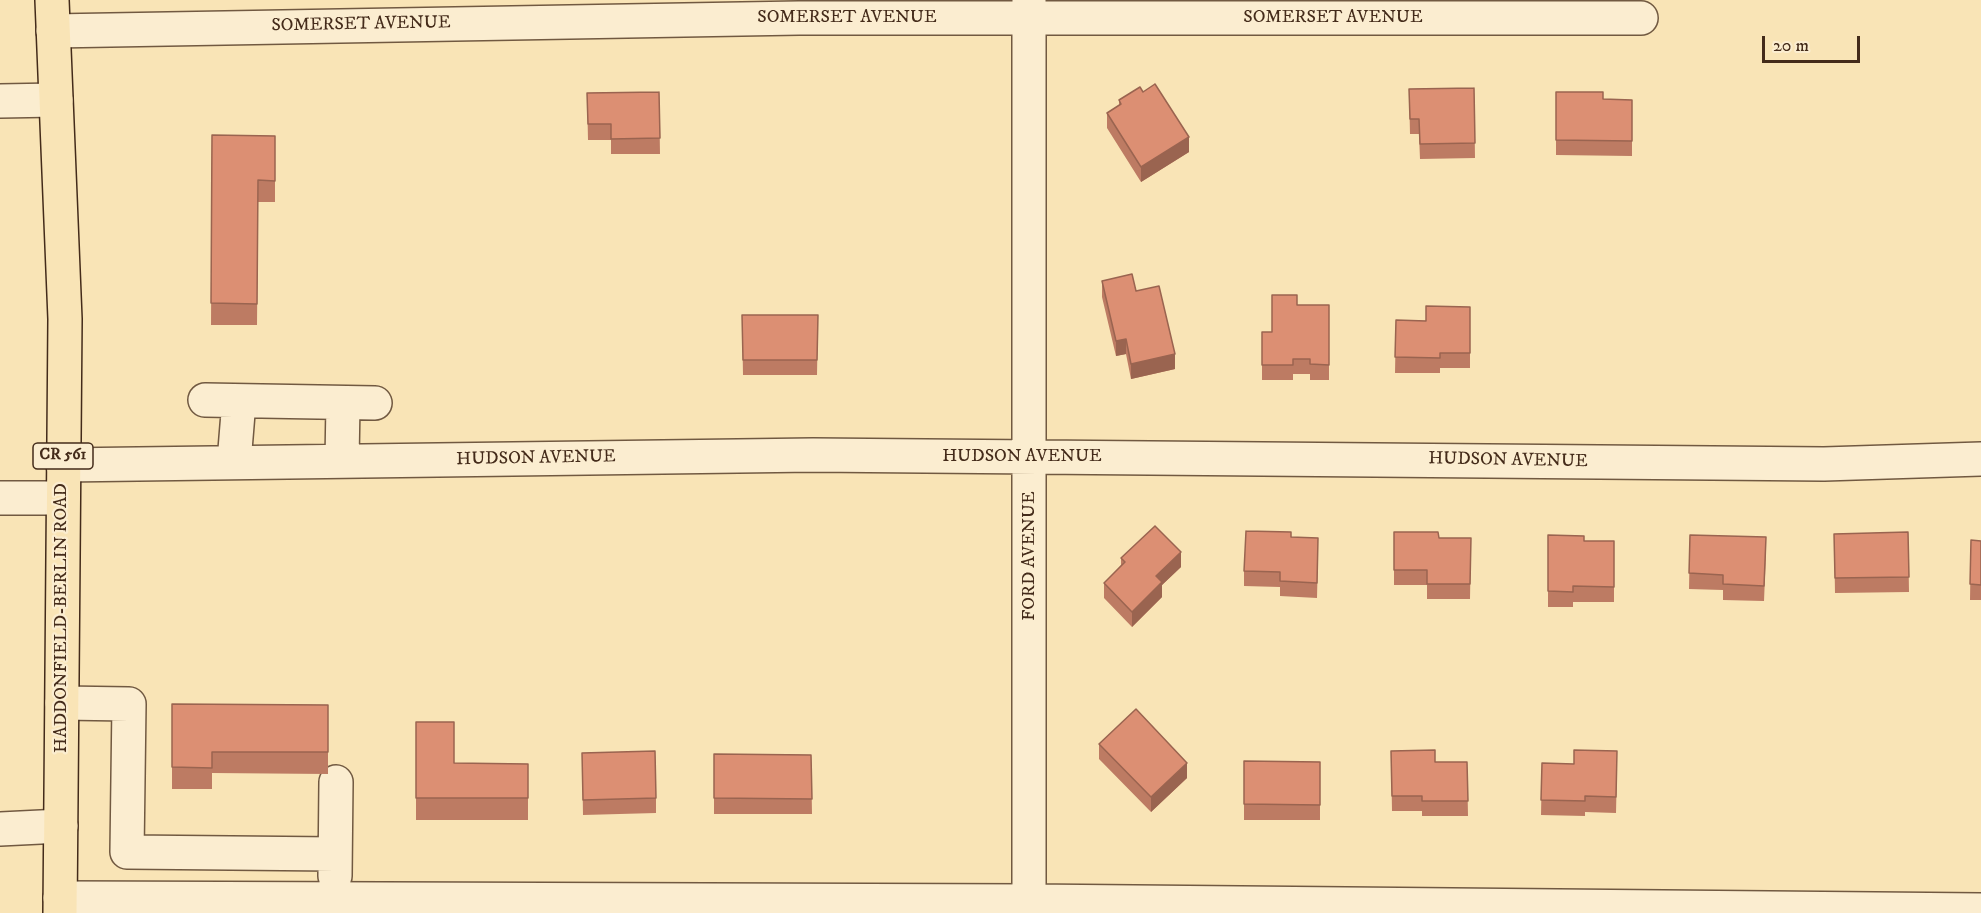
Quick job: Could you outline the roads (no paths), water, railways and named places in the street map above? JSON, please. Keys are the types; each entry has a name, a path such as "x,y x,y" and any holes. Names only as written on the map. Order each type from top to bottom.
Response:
{"main road":[{"name":"HADDONFIELD-BERLIN ROAD","path":"53,15 65,319 60,905"}],"street":[{"name":"SOMERSET AVENUE","path":"53,15 799,18 1030,9 1641,18"},
{"name":"FORD AVENUE","path":"1029,907 1030,9"},
{"path":"0,101 56,100"},
{"path":"205,400 359,403 342,461"},
{"path":"234,462 239,400"},
{"name":"HUDSON AVENUE","path":"63,465 813,455 1824,464 1981,459"},
{"path":"0,498 63,498"},
{"path":"62,703 129,704 127,852 335,854"},
{"path":"335,899 336,782"},
{"path":"0,829 61,826"},
{"path":"60,905 256,906 335,899 1029,907 1981,910"}]}
